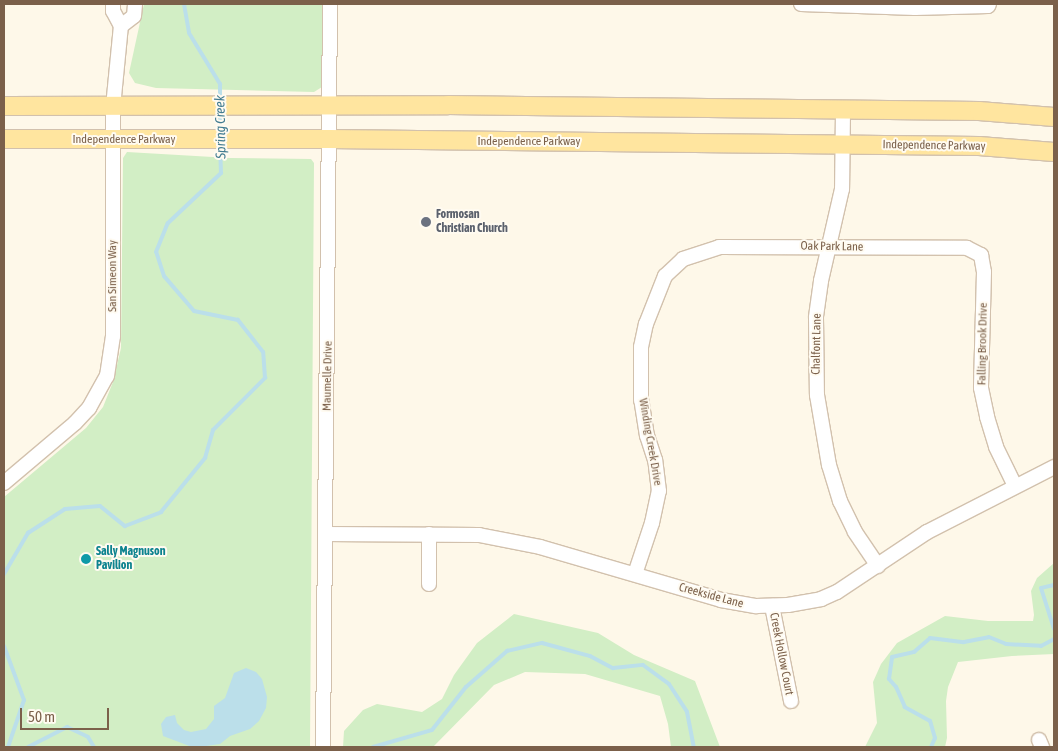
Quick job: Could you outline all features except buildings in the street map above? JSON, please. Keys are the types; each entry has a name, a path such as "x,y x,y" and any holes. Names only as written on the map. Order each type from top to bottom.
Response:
{"main road":[{"path":"4,106 448,105 843,111 979,111 1054,117"},
{"name":"Independence Parkway","path":"4,139 328,139 979,146 1054,152"}],"street":[{"name":"San Simeon Way","path":"4,482 76,423 89,408 107,376 113,336 113,107 121,26 113,12 114,4"},
{"path":"121,26 134,16 135,4"},
{"name":"Maumelle Drive","path":"323,747 330,4"},
{"path":"801,4 915,8 989,5"},
{"name":"Chalfont Lane","path":"843,111 842,189 821,281 816,318 817,395 829,465 840,501 855,532 878,566"},
{"name":"Oak Park Lane","path":"683,259 720,247 968,248 981,255"},
{"name":"Falling Brook Drive","path":"981,255 984,272 981,388 986,417 996,447 1015,486"},
{"name":"Winding Creek Drive","path":"635,574 652,523 659,491 656,460 647,436 642,400 642,348 649,312 665,276 683,259"},
{"name":"Creekside Lane","path":"326,534 429,534 479,536 513,541 635,574 721,600 756,606 772,606 821,599 852,584 928,532 1054,467"},
{"path":"429,534 429,584"},
{"name":"Creek Hollow Court","path":"772,606 791,702"}],"green space":[{"path":"144,4 324,4 322,87 314,92 156,88 135,83 129,73"},
{"path":"127,152 230,158 311,159 314,163 310,747 4,747 4,497 86,428 103,407 113,382 121,348 123,158"},
{"path":"1054,563 1054,654 958,662 948,687 946,701 947,738 945,747 865,747 877,723 873,682 881,664 897,643 945,616 988,621 1033,621 1031,591 1037,578"},
{"path":"514,614 598,633 634,655 695,681 720,747 671,747 668,724 660,696 585,674 525,672 494,685 433,747 343,747 344,731 363,710 377,704 422,712 442,699 454,675 477,643"}],"water":[{"path":"246,668 256,672 262,679 267,697 266,708 259,721 250,729 230,736 220,744 199,747 192,747 163,736 161,724 166,717 175,715 177,723 184,730 191,732 206,729 214,719 214,706 225,698 234,673"}],"waterway":[{"name":"Spring Creek","path":"184,4 189,33 220,84 220,100"},
{"name":"Spring Creek","path":"220,110 220,135"},
{"name":"Spring Creek","path":"4,574 28,533 65,509 100,506 125,526 161,512 205,458 213,430 265,378 263,352 238,320 194,311 164,276 156,252 168,223 221,173 220,145"},
{"path":"1054,585 1041,588 1054,629"},
{"path":"931,747 935,738 930,721 905,707 896,687 889,679 892,657 914,652 930,638 964,642 989,637 1006,644 1041,646 1054,639"},
{"path":"373,747 432,730 466,687 507,651 542,643 590,656 613,668 643,665 669,684 687,712 694,747"},
{"name":"Spring Creek","path":"4,646 24,700 8,747"},
{"path":"28,747 67,727 88,737 94,747"}],"place":[{"name":"Formosan Christian Church","path":"426,222"},
{"name":"Sally Magnuson Pavilion","path":"86,559"}]}
